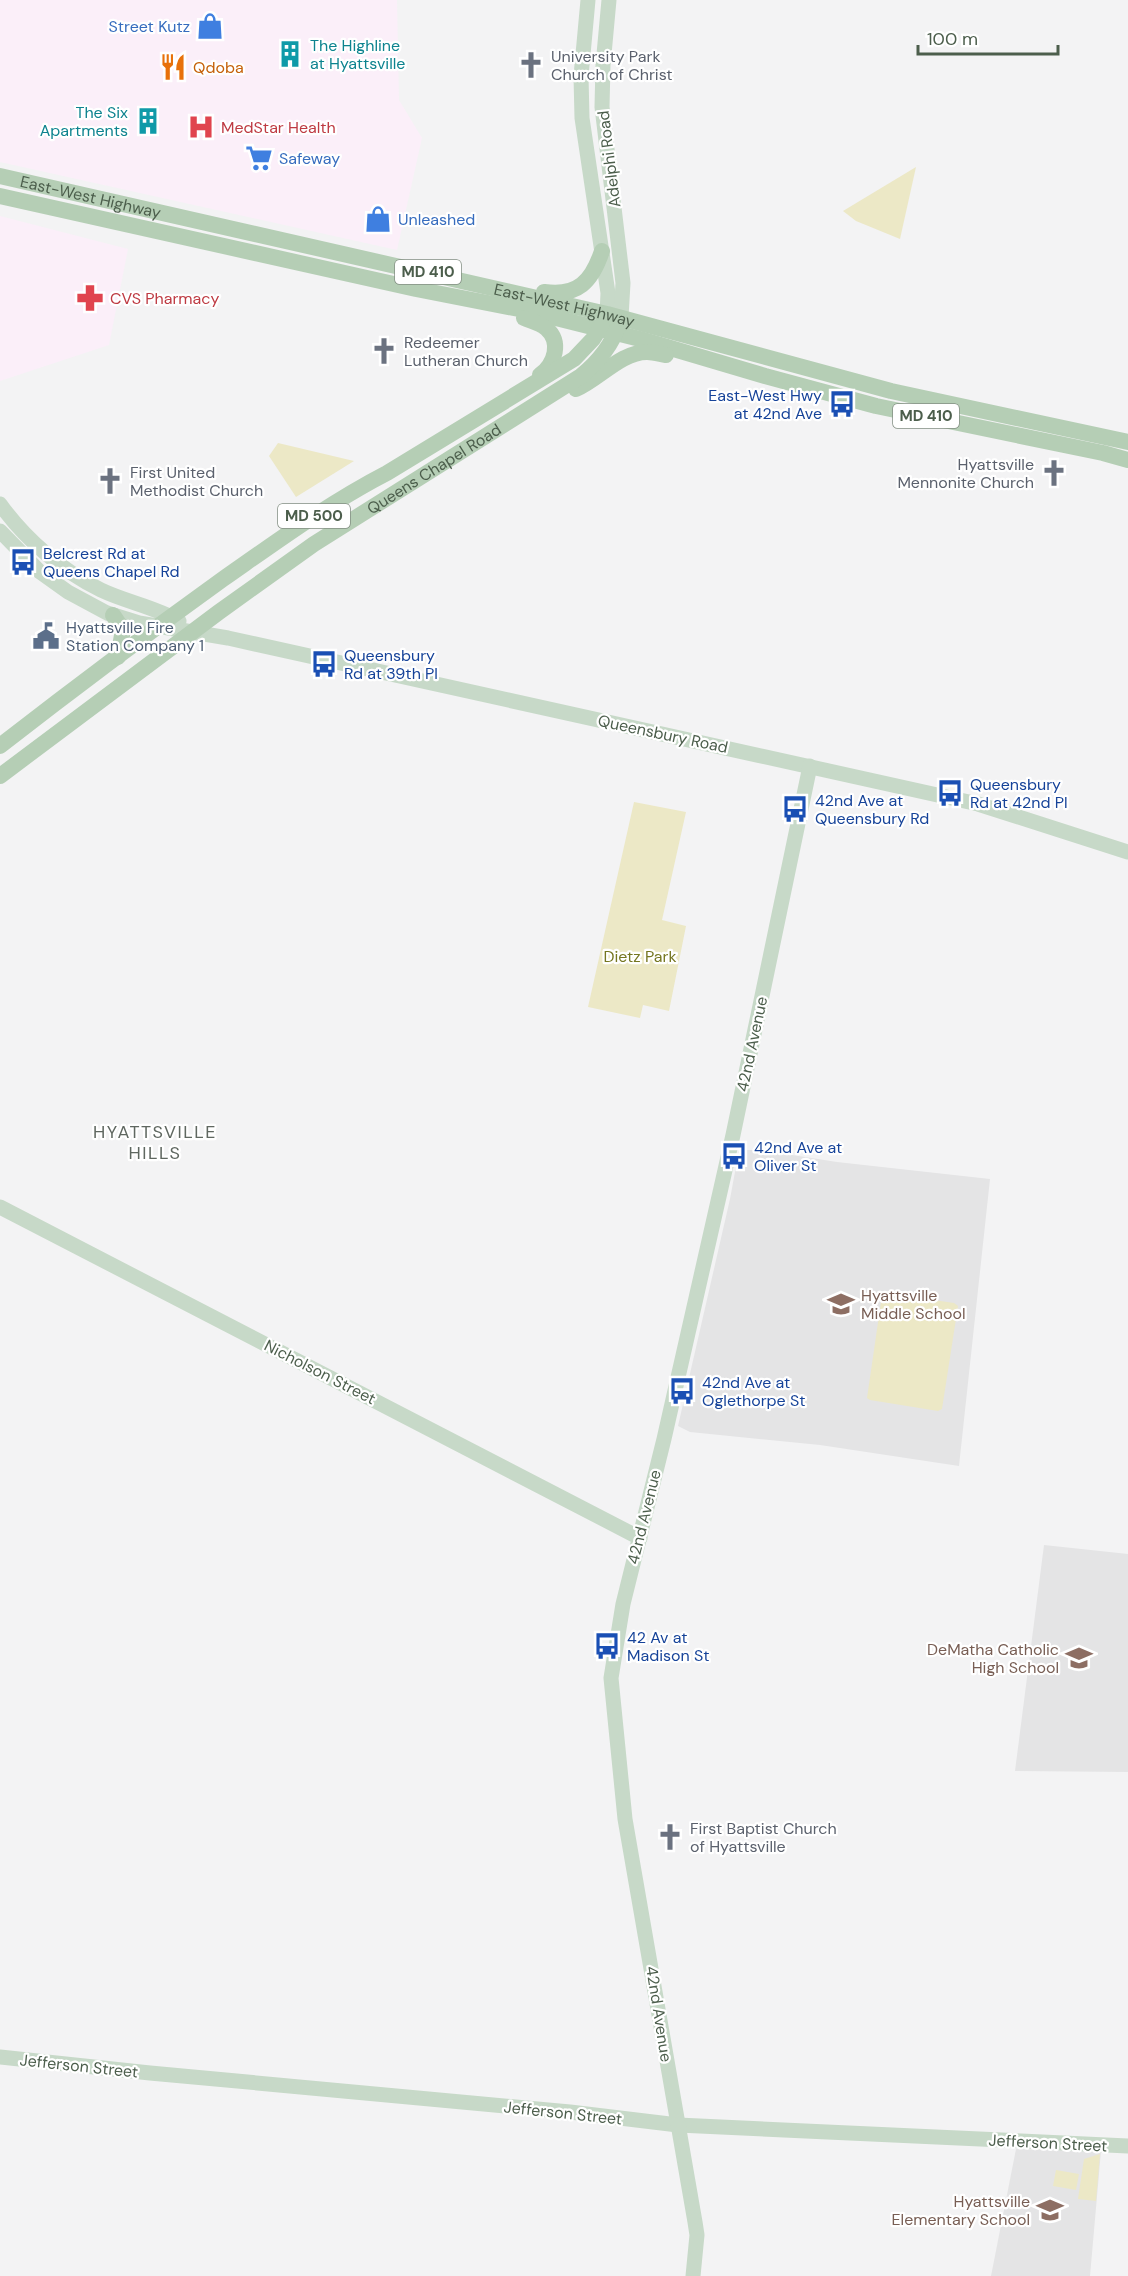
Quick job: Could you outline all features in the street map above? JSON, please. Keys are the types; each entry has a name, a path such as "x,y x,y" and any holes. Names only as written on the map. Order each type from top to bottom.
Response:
{"main road":[{"name":"East-West Highway","path":"0,176 445,276 611,323 891,392 1128,442"},
{"name":"East-West Highway","path":"0,196 416,289 525,310 611,323 726,364 876,406 1128,460"},
{"path":"445,276 551,293 567,292 588,281 597,266 602,251"},
{"path":"281,259 345,261 379,268 391,264"},
{"path":"416,289 447,301 524,318 542,325 553,339 552,363 543,372 478,417"},
{"name":"Queens Chapel Road","path":"0,776 314,544 536,405 592,367 611,323"},
{"name":"Queens Chapel Road","path":"0,746 157,627 330,506 574,359 611,323"},
{"path":"536,405 579,388 621,361 645,352 681,355 726,364"},
{"path":"112,615 123,630 118,657"}],"street":[{"name":"Adelphi Road","path":"588,0 581,76 582,118 611,323"},
{"name":"Adelphi Road","path":"609,0 602,107 623,284 611,323"},
{"name":"Queensbury Road","path":"0,504 27,536 72,573 102,590 171,617 194,631"},
{"name":"Queensbury Road","path":"0,531 15,549 50,579 68,592 112,615 157,627 194,631 978,804 1128,852"},
{"path":"42,550 51,566 50,579"},
{"name":"42nd Avenue","path":"693,2276 697,2235 625,1819 610,1678 623,1604 733,1135 810,766"},
{"name":"Nicholson Street","path":"0,1207 640,1538"},
{"name":"Jefferson Street","path":"0,2057 570,2112 678,2125 1128,2146"}],"shaded area":[{"path":"0,0 397,0 399,100 422,138 397,250 0,162"},
{"path":"0,216 128,249 109,345 0,381"},
{"name":"Hyattsville Middle School","path":"739,1150 760,1150 837,1162 990,1179 959,1466 820,1445 690,1432 678,1426"},
{"name":"DeMatha Catholic High School","path":"1044,1545 1128,1554 1128,1772 1015,1771"},
{"name":"Hyattsville Elementary School","path":"1016,2149 1101,2151 1090,2276 991,2276"}],"green space":[{"path":"916,167 900,239 856,221 843,211"},
{"path":"278,443 354,461 296,497 269,456"},
{"name":"Dietz Park","path":"634,802 686,812 662,920 686,926 669,1011 643,1005 640,1018 588,1007"},
{"path":"887,1293 954,1303 958,1306 942,1409 938,1411 867,1398 882,1295"},
{"path":"1100,2154 1096,2201 1078,2199 1084,2159"},
{"path":"1056,2170 1079,2174 1076,2190 1053,2186"}],"place":[{"name":"Street Kutz","path":"210,26"},
{"name":"The Highline at Hyattsville","path":"290,54"},
{"name":"University Park Church of Christ","path":"531,65"},
{"name":"Qdoba","path":"173,67"},
{"name":"The Six Apartments","path":"148,121"},
{"name":"MedStar Health","path":"201,127"},
{"name":"Safeway","path":"259,158"},
{"name":"Unleashed","path":"378,219"},
{"name":"CVS Pharmacy","path":"90,298"},
{"name":"Redeemer Lutheran Church","path":"384,351"},
{"name":"East-West Hwy at 42nd Ave","path":"842,404"},
{"name":"Hyattsville Mennonite Church","path":"1054,473"},
{"name":"First United Methodist Church","path":"110,481"},
{"name":"Belcrest Rd at Queens Chapel Rd","path":"23,562"},
{"name":"Hyattsville Fire Station Company 1","path":"46,636"},
{"name":"Queensbury Rd at 39th Pl","path":"324,664"},
{"name":"Queensbury Rd at 42nd Pl","path":"950,793"},
{"name":"42nd Ave at Queensbury Rd","path":"795,809"},
{"name":"42nd Ave at Oliver St","path":"734,1156"},
{"name":"Hyattsville Middle School","path":"841,1304"},
{"name":"42nd Ave at Oglethorpe St","path":"682,1391"},
{"name":"42 Av at Madison St","path":"607,1646"},
{"name":"DeMatha Catholic High School","path":"1079,1658"},
{"name":"First Baptist Church of Hyattsville","path":"670,1837"},
{"name":"Hyattsville Elementary School","path":"1050,2210"}],"district":[{"name":"HYATTSVILLE HILLS","path":"155,1142"}]}
